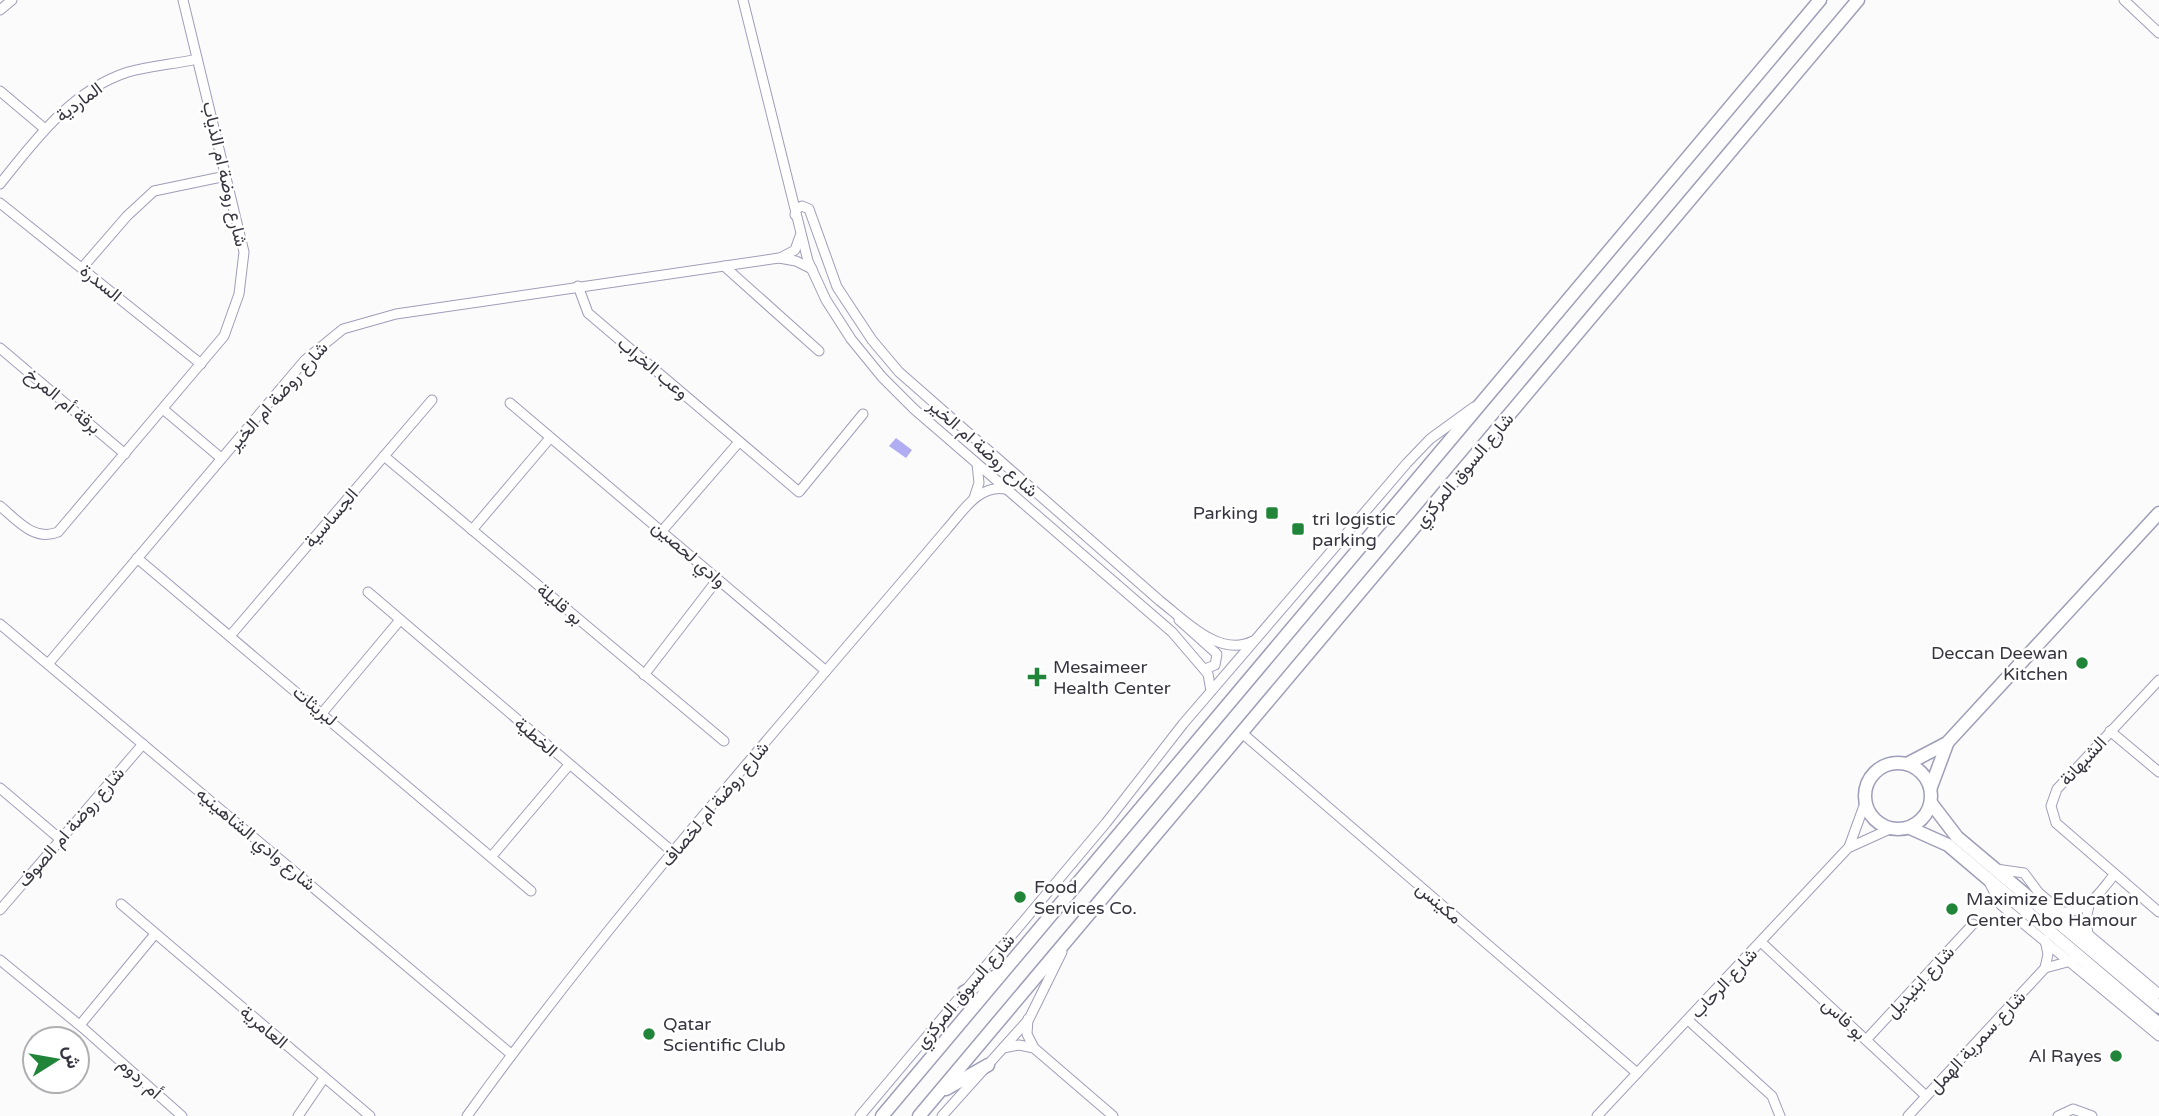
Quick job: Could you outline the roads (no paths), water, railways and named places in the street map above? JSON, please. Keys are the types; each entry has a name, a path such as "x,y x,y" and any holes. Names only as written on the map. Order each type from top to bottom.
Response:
{"main road":[{"name":"شارع السوق المركزي","path":"882,1116 1820,0"},
{"name":"شارع السوق المركزي","path":"919,1116 1858,0"},
{"path":"1907,764 1947,743 2159,513"},
{"path":"1910,828 1927,814 1931,803 1931,788 1947,743"},
{"path":"1931,788 1922,772 1896,762 1875,772 1868,781 1865,803 1874,820 1890,829 1910,828 1948,845 1992,874 2159,1007"},
{"path":"1931,803 1945,826 1992,874 2159,1024"},
{"path":"964,992 1002,974"},
{"path":"940,1092 988,1065"}],"street":[{"path":"0,10 12,0"},
{"name":"شارع روضة ام الذياب","path":"0,506 30,531 48,536 58,532 224,336 244,274 240,228 183,0"},
{"path":"743,0 795,215"},
{"path":"2124,0 2159,33"},
{"name":"الماردية","path":"0,184 45,129 90,90 131,71 197,59"},
{"name":"الماردية","path":"0,91 45,129"},
{"path":"82,268 127,216 155,191 226,176"},
{"name":"السدرة","path":"0,202 201,364"},
{"name":"شارع روضة ام الخير","path":"1211,691 1205,669 1161,621 899,395 866,359 837,318 812,269 800,236 796,209 802,206 809,209 838,287 860,323 899,372 1175,612 1221,643 1238,646 1254,640"},
{"path":"779,258 794,250 800,236"},
{"name":"شارع روضة ام الخير","path":"48,664 305,360 344,329 396,314 779,258 796,261 812,269"},
{"path":"724,266 819,351"},
{"name":"وعب الخراب","path":"578,286 588,313 799,492 863,414"},
{"name":"برقة أم المرخ","path":"0,348 125,454"},
{"name":"شارع السوق المركزي","path":"860,1116 1106,823 1254,640 1430,439 1488,397"},
{"name":"الجساسية","path":"230,636 432,400"},
{"name":"وادي لحصين","path":"510,403 826,671"},
{"path":"163,409 221,458"},
{"path":"472,530 550,438"},
{"path":"662,531 739,442"},
{"name":"بو قليلة","path":"384,456 724,741"},
{"path":"973,499 979,483 977,464"},
{"path":"973,499 989,490 1006,489"},
{"name":"شارع روضة ام لخصاف","path":"467,1116 511,1054 674,853 973,499"},
{"name":"لبريثات","path":"137,558 323,712 531,891"},
{"path":"644,675 717,580"},
{"name":"الخطية","path":"368,592 674,853"},
{"path":"1175,612 1188,631 1217,654 1215,666 1205,669"},
{"path":"323,712 400,620"},
{"name":"شارع وادي الشاهينيه","path":"0,624 511,1054"},
{"name":"الشبهانة","path":"2159,680 2057,789 2051,806 2056,823 2159,912"},
{"path":"2110,731 2159,772"},
{"name":"مكينس","path":"1242,733 1637,1073"},
{"name":"شارع روضة ام الصوف","path":"0,911 143,744"},
{"path":"492,856 569,765"},
{"path":"0,788 60,839"},
{"name":"شارع الرحاب","path":"1849,848 1865,803"},
{"name":"شارع الرحاب","path":"1597,1116 1849,848 1890,829"},
{"path":"2159,995 2039,893 2024,873 1992,874 2001,905 2159,1036"},
{"path":"2062,912 2076,911 2089,905 2114,875"},
{"name":"العامرية","path":"121,904 370,1116"},
{"path":"2088,935 2086,920 2089,905"},
{"name":"شارع ابنيديل","path":"1866,1040 1973,924"},
{"path":"82,1025 157,936"},
{"name":"شارع السوق المركزي","path":"942,1116 1029,1019 1068,940"},
{"path":"2045,940 2048,954 2045,968 2071,961"},
{"name":"بو فاس","path":"1762,943 1926,1097"},
{"name":"أم ردوم","path":"0,960 80,1025"},
{"name":"شارع سمرية الهمل","path":"1908,1116 2045,968"},
{"path":"1029,1019 1027,1034 1034,1048 1113,1116"},
{"path":"1688,1020 1772,1096 1780,1116"},
{"name":"أم ردوم","path":"91,1035 182,1116"},
{"path":"1003,1048 1019,1045 1034,1048"},
{"path":"298,1116 324,1078"},
{"path":"2058,1116 2073,1109 2092,1116"}],"place":[{"name":"Parking","path":"1272,513"},
{"name":"tri logistic parking","path":"1298,529"},
{"name":"Deccan Deewan Kitchen","path":"2082,663"},
{"name":"Mesaimeer Health Center","path":"1037,677"},
{"name":"Food Services Co.","path":"1020,897"},
{"name":"Maximize Education Center Abo Hamour","path":"1952,909"},
{"name":"Qatar Scientific Club","path":"649,1034"},
{"name":"Al Rayes","path":"2116,1056"}]}
